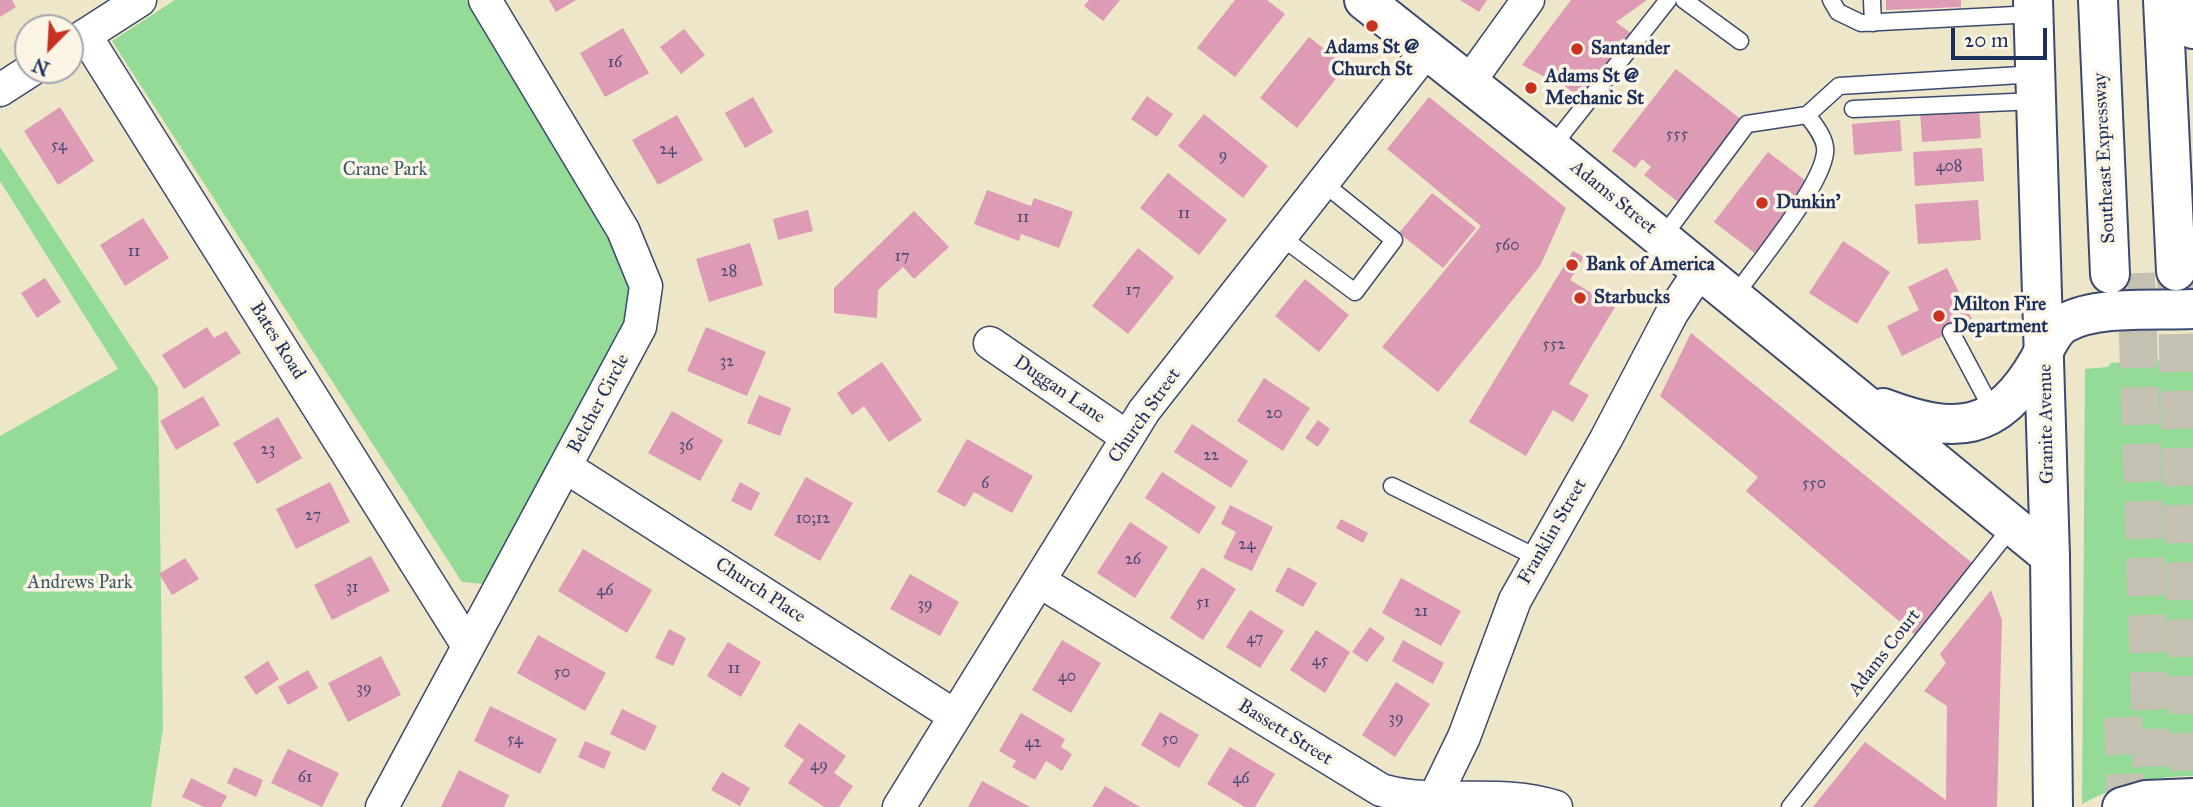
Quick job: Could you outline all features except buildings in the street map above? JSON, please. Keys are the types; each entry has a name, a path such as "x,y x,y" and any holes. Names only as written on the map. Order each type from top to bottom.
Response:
{"main road":[{"name":"Adams Street","path":"1364,0 1701,269 2050,556"},
{"name":"Southeast Expressway","path":"2098,0 2123,274 2124,0"},
{"path":"2163,0 2176,271"},
{"path":"2192,0 2193,29"},
{"name":"Granite Avenue","path":"2033,7 2045,350 2053,807"},
{"name":"Adams Street","path":"1860,399 1927,422 1965,423 1994,414 2019,393 2060,326 2081,316 2193,309"},
{"path":"2122,807 2146,800 2193,798"}],"street":[{"path":"84,36 140,0"},
{"name":"Belcher Circle","path":"382,807 640,327 646,286 623,230 485,0"},
{"path":"1469,82 1528,0"},
{"name":"Bates Road","path":"84,49 468,646"},
{"name":"Church Street","path":"900,807 1127,437 1280,236 1427,50"},
{"name":"Franklin Street","path":"1433,803 1464,737 1503,625 1672,313 1701,269"},
{"name":"Duggan Lane","path":"990,343 1127,437"},
{"name":"Church Place","path":"566,467 955,716"},
{"name":"Bassett Street","path":"1039,581 1365,782 1400,796 1433,803 1511,797 1556,807"}],"lane":[{"path":"1551,148 1668,0"},
{"path":"1684,0 1740,41"},
{"path":"1831,0 1838,12 1861,23 2033,7"},
{"path":"1872,0 1873,23"},
{"path":"1662,238 1747,124 1807,115 1839,86 1970,78 2037,88"},
{"path":"1853,109 2037,88"},
{"path":"1734,296 1818,177 1826,152 1817,127 1807,115"},
{"path":"1280,236 1355,292 1394,240 1322,182"},
{"path":"1951,332 1994,414"},
{"path":"1392,486 1538,558"},
{"name":"Adams Court","path":"1790,807 2014,524"}],"green space":[{"name":"Crane Park","path":"175,0 466,0 636,274 632,319 483,584 462,582 112,41"},
{"name":"Andrews Park","path":"0,147 158,388 163,729 151,807 0,807 0,436 118,369 0,181"},
{"path":"2193,359 2193,776 2136,783 2082,804 2085,369 2108,367 2111,363"}],"tunnel":[{"path":"2136,273 2153,807"},
{"path":"2176,277 2191,807"},
{"path":"2123,717 2126,807"}],"place":[{"name":"Adams St @ Church St","path":"1372,26"},
{"name":"Santander","path":"1577,49"},
{"name":"Adams St @ Mechanic St","path":"1531,88"},
{"name":"Dunkin'","path":"1762,203"},
{"name":"Bank of America","path":"1572,265"},
{"name":"Starbucks","path":"1580,298"},
{"name":"Milton Fire Department","path":"1939,316"}]}
